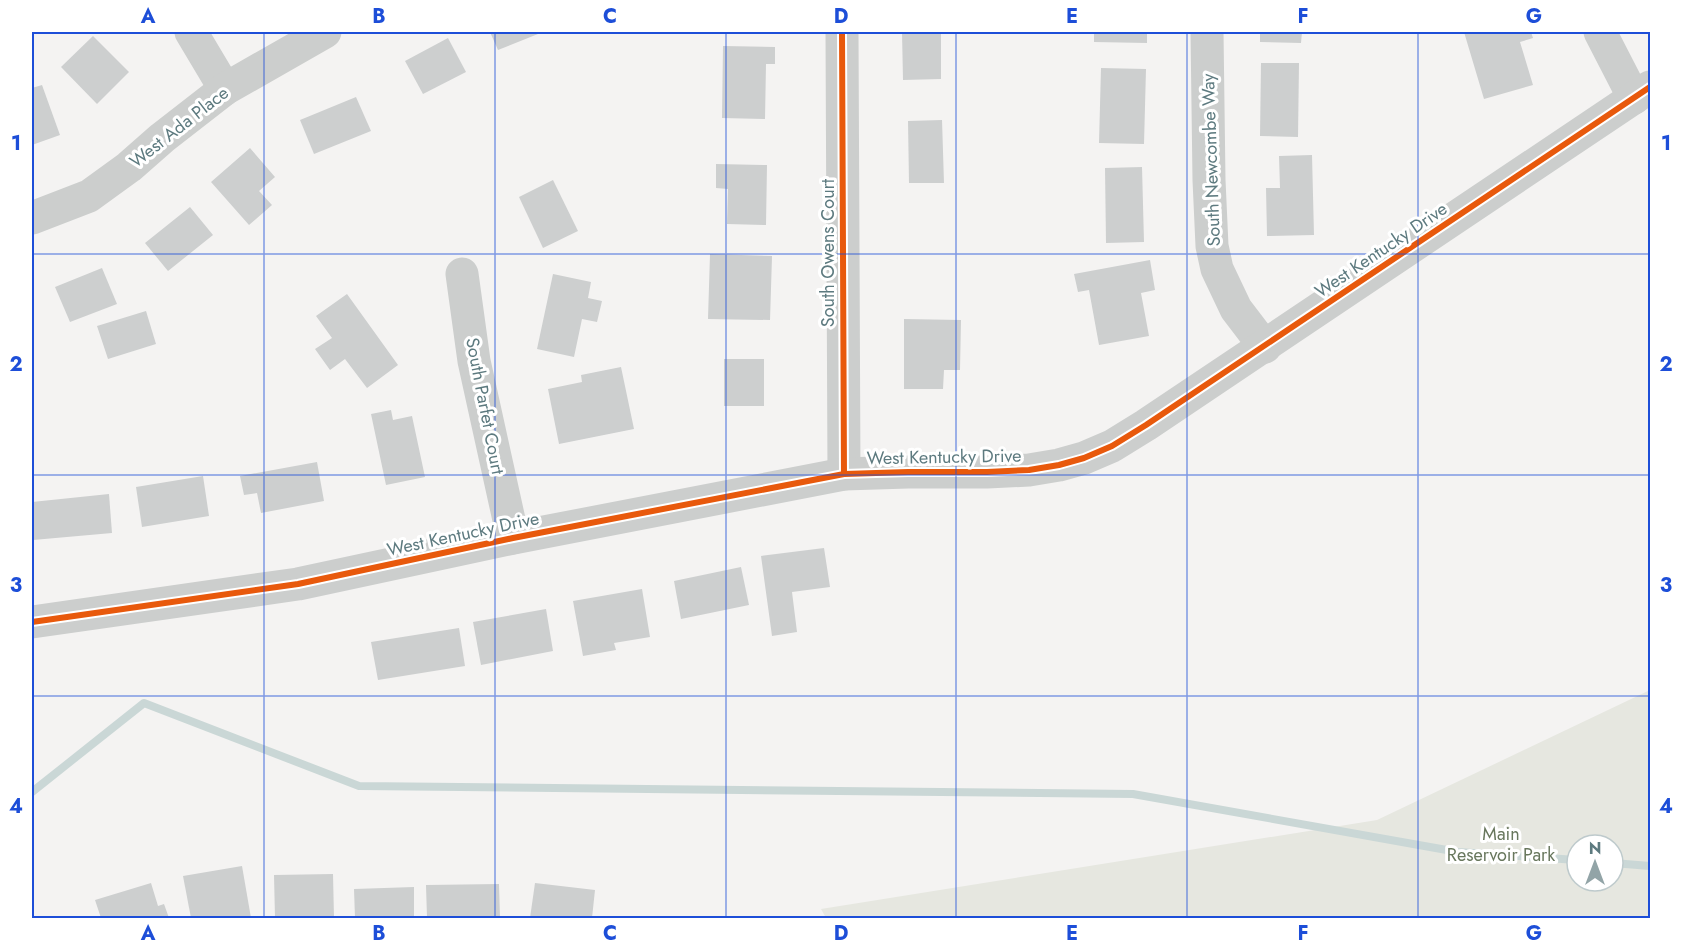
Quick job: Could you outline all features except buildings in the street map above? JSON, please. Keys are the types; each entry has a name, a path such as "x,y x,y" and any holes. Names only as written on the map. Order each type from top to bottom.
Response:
{"street":[{"path":"191,32 225,89"},
{"name":"West Ada Place","path":"32,218 89,196 129,167 225,89 326,32"},
{"name":"South Owens Court","path":"843,32 844,474"},
{"name":"South Newcombe Way","path":"1207,32 1212,246 1217,269 1236,309 1265,347"},
{"path":"1600,32 1642,92"},
{"name":"West Kentucky Drive","path":"32,622 298,584 513,538 844,474 1029,470 1084,458 1112,446 1265,347 1642,92"},
{"name":"South Parfet Court","path":"462,273 474,361 513,538"}],"green space":[{"name":"Main Reservoir Park","path":"1650,690 1650,918 826,918 821,909 1377,820"}],"waterway":[{"path":"32,792 144,703 359,786 1133,794 1458,852 1565,859"},
{"path":"1625,864 1650,866"}],"cycle path":[{"path":"842,32 844,474"},
{"path":"32,622 298,584 513,538 844,474 1029,470 1084,458 1112,446 1146,425 1650,87"}]}
